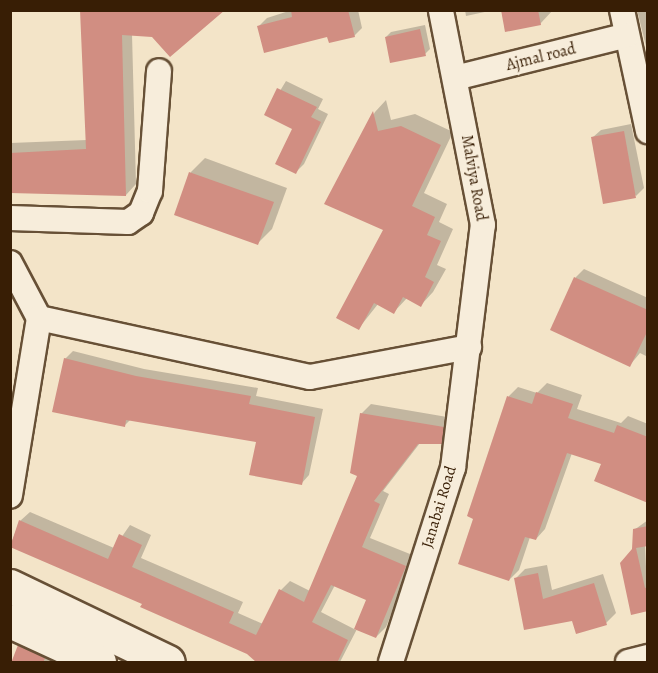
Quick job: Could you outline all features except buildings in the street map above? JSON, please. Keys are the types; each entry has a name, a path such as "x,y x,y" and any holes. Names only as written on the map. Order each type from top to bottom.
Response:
{"street":[{"name":"Malviya Road","path":"441,10 483,225 469,347"},
{"path":"622,10 643,91 648,131"},
{"name":"Ajmal road","path":"455,78 627,35"},
{"path":"10,218 128,222 141,213 150,191 159,71"},
{"path":"10,263 39,318 10,496"},
{"path":"39,318 310,377 469,347"},
{"name":"Janabai Road","path":"391,663 453,468 469,347"},
{"path":"10,586 168,663"},
{"path":"10,621 99,663"},
{"path":"628,663 648,657"}]}
